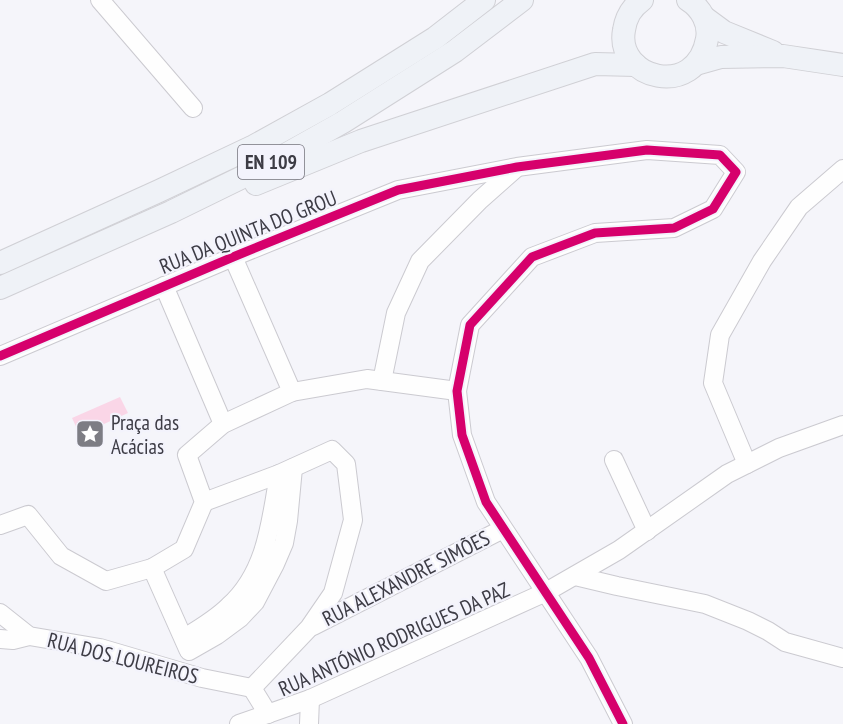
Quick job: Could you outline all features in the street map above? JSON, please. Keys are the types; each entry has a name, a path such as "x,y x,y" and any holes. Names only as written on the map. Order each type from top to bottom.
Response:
{"main road":[{"name":"EN 109","path":"0,262 264,141 330,104 435,38 484,0"},
{"name":"EN 109","path":"0,288 171,212 265,166 344,122 455,51 522,0"},
{"path":"642,0 635,5 626,19 623,36 627,52 636,66 650,75 666,78 683,74 696,64 705,50 708,34 696,6"},
{"path":"696,6 724,32 783,56"},
{"path":"696,64 721,57 783,56 843,65"},
{"path":"171,212 261,183 361,141 595,64 636,66"}],"street":[{"path":"100,0 193,108"},
{"name":"RUA DA QUINTA DO GROU","path":"0,356 398,190 517,168 647,150 720,155 736,172 713,208 674,228 595,233 532,257 470,325 458,391"},
{"path":"382,381 396,313 420,261 480,200 517,168"},
{"path":"747,464 713,383 720,335 762,261 799,207 843,169"},
{"path":"233,257 291,392"},
{"path":"164,286 223,424"},
{"path":"0,525 28,515 61,556 106,581 152,568 184,549 204,502 187,455 223,424 291,392 367,379 458,391 462,435 486,502 589,658 623,724"},
{"name":"RUA ANTÓNIO RODRIGUES DA PAZ","path":"239,724 310,699 546,592 619,550 727,474 779,448 843,425"},
{"path":"204,502 286,471 332,450 346,464 353,520 333,593 309,628 252,688 268,714"},
{"path":"614,460 647,531"},
{"path":"187,644 206,624 230,606 245,589 257,569 286,471"},
{"name":"RUA ALEXANDRE SIMÕES","path":"309,628 503,529"},
{"path":"152,568 202,678"},
{"path":"575,576 705,604 748,621 785,642 843,658"},
{"name":"RUA DOS LOUREIROS","path":"0,613 29,636 100,648 202,678 252,688"},
{"path":"0,639 13,640 29,636"},
{"path":"309,724 310,699"}],"shaded area":[{"path":"120,397 128,413 80,435 72,418"}],"cycle path":[{"path":"0,356 398,190 517,167 647,150 720,155 736,172 713,209 674,228 595,233 532,257 470,325 457,391 462,435 486,502 589,658 623,724"}],"place":[{"name":"Praça das Acácias","path":"90,434"}]}
